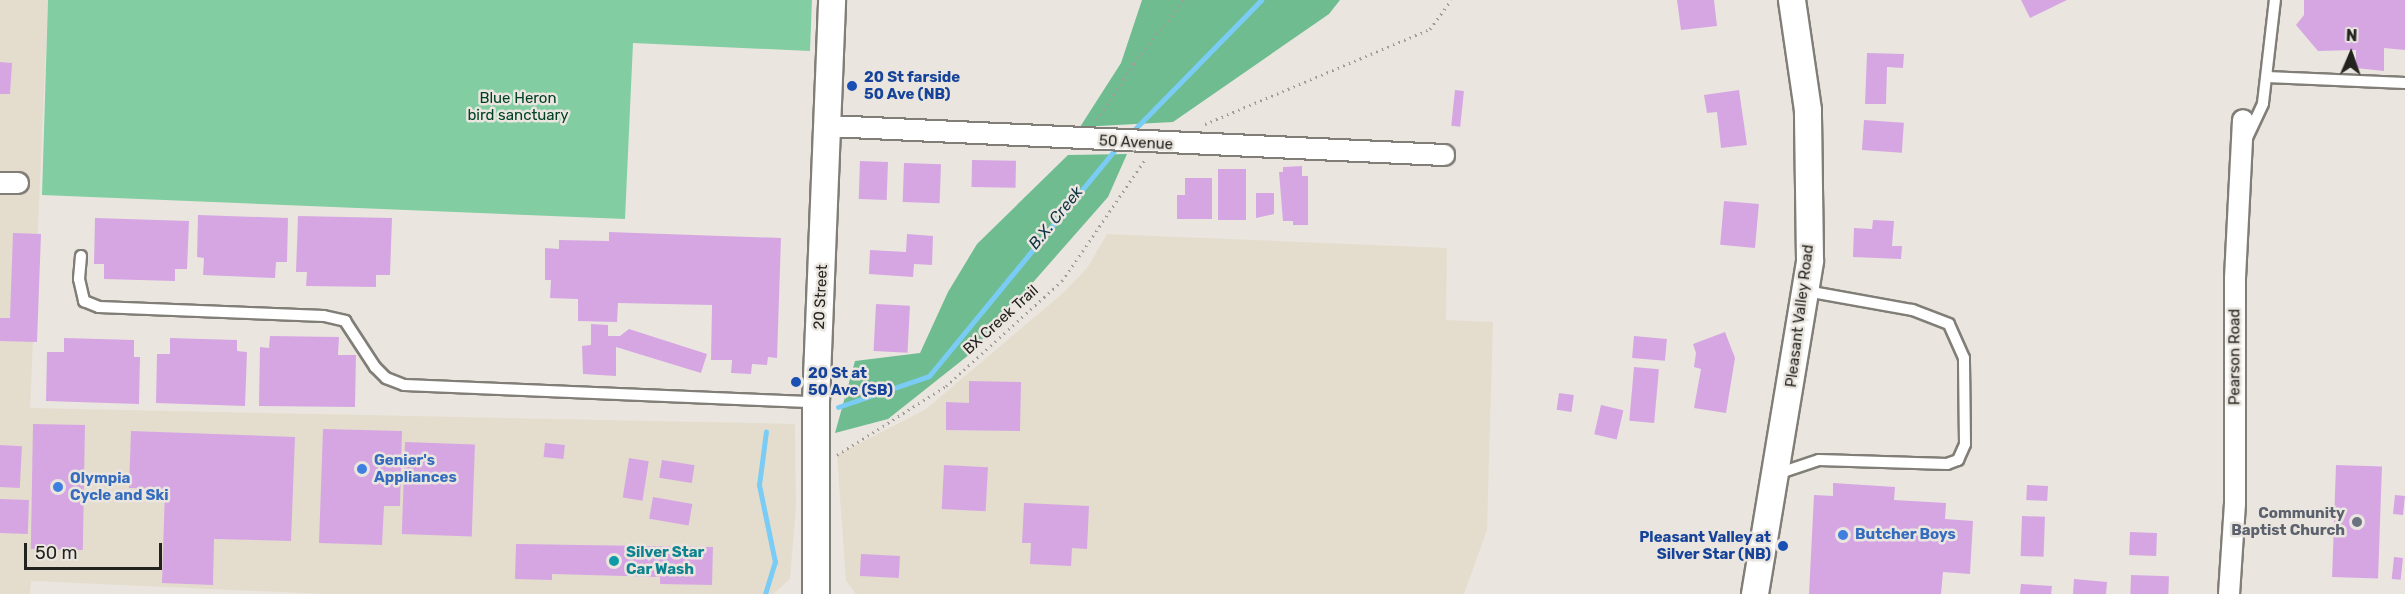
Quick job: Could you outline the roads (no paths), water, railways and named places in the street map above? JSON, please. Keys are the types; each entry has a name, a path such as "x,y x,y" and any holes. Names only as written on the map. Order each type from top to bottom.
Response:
{"street":[{"name":"20 Street","path":"816,594 816,402 829,126 832,0"},
{"name":"Pleasant Valley Road","path":"1755,594 1806,291 1809,260 1808,110 1792,0"},
{"name":"Pearson Road","path":"2229,594 2235,503 2235,278 2243,120"},
{"name":"50 Avenue","path":"829,126 1146,144 1444,155"}],"lane":[{"path":"2242,150 2262,103 2275,0"},
{"path":"2267,77 2405,83"},
{"path":"81,256 80,279 84,301 99,308 324,316 345,321 375,367 386,378 404,385 816,402"},
{"path":"1776,474 1820,460 1947,464 1958,460 1965,444 1964,358 1949,324 1912,310 1806,291"}],"waterway":[{"name":"B.X. Creek","path":"1129,135 1261,0"},
{"name":"B.X. Creek","path":"838,407 929,376 1118,146"},
{"name":"B.X. Creek","path":"765,594 775,562 759,485 766,431"}],"place":[{"name":"20 St farside 50 Ave (NB)","path":"852,86"},
{"name":"20 St at 50 Ave (SB)","path":"796,382"},
{"name":"Genier's Appliances","path":"362,469"},
{"name":"Olympia Cycle and Ski","path":"58,487"},
{"name":"Community Baptist Church","path":"2357,522"},
{"name":"Butcher Boys","path":"1843,535"},
{"name":"Pleasant Valley at Silver Star (NB)","path":"1783,546"},
{"name":"Silver Star Car Wash","path":"614,561"}],"park label":[{"name":"Blue Heron bird sanctuary","path":"518,106"}]}
